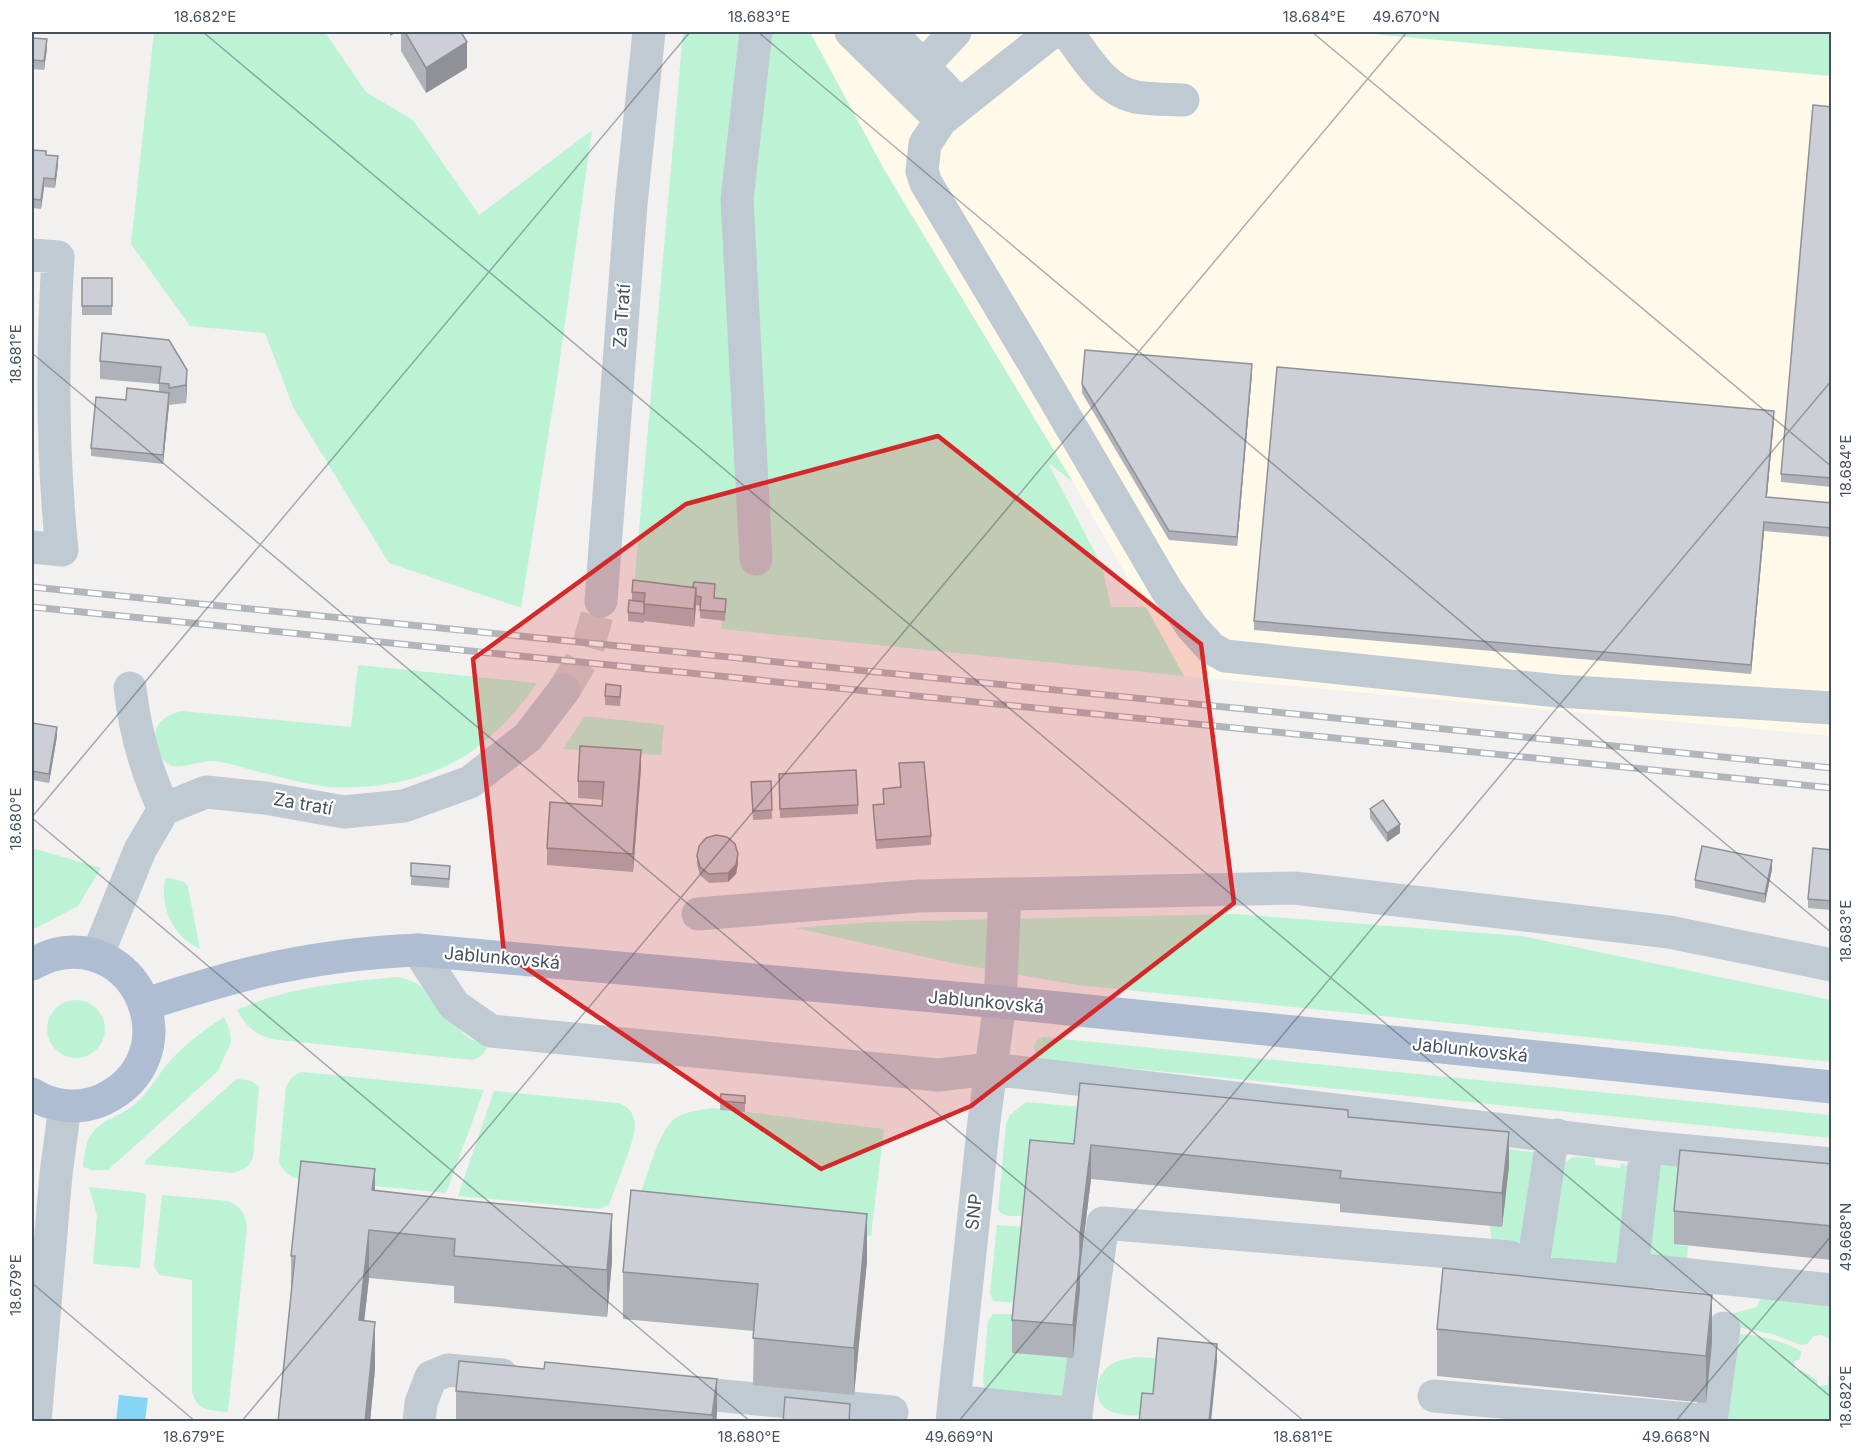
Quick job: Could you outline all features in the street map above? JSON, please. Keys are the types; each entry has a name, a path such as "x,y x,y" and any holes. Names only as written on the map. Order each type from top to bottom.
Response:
{"main road":[{"name":"Jablunkovská","path":"146,1004 260,971 314,960 373,952 418,950 1000,1002 1832,1087"},
{"path":"32,964 52,955 75,952 97,956 117,966 134,983 146,1004 150,1029 146,1054 134,1077 114,1094 91,1104 65,1106 42,1100 32,1094"}],"street":[{"name":"Za Tratí","path":"601,601 631,204 649,32"},
{"path":"756,32 737,199 756,558"},
{"path":"851,32 951,113"},
{"path":"890,32 922,66 951,113"},
{"path":"922,66 955,32"},
{"path":"1052,32 951,113 925,144 922,171 926,183 1166,589 1192,627 1210,648 1225,656 1558,691 1832,708"},
{"path":"1067,32 1096,71 1111,86 1137,97 1183,100"},
{"path":"32,255 58,257 54,324 56,496 47,548"},
{"path":"97,956 140,850 164,809 151,780 133,721 130,688"},
{"name":"Za tratí","path":"164,809 206,792 265,798 345,812 404,806 470,782 528,737 564,690"},
{"path":"698,914 918,896 1294,888 1669,932 1832,965"},
{"name":"SNP","path":"953,1411 1000,1002 1005,894"},
{"path":"418,950 454,1005 491,1031 938,1075 991,1069 1646,1147 1832,1164"},
{"path":"35,1422 56,1174 65,1106"},
{"path":"1532,1272 1551,1147 1557,1136"},
{"path":"1631,1281 1646,1147"},
{"path":"953,1411 1076,1418 1103,1223 1510,1257 1532,1272 1631,1281 1653,1271 1832,1290"},
{"path":"1434,1396 1712,1421 1724,1328"},
{"path":"419,1422 421,1403 431,1377 448,1370 530,1377"},
{"path":"648,1389 776,1411 892,1412"}],"highlighted area":[{"path":"938,436 1201,644 1234,903 971,1106 821,1169 504,953 473,659 686,504"}],"shaded area":[{"path":"810,32 1351,32 1831,76 1831,736 1184,676 1073,482 885,171"}],"green space":[{"path":"154,32 325,32 366,92 413,120 479,215 592,130 557,380 521,608 389,563 293,407 265,333 190,326 131,244"},
{"path":"683,32 810,32 885,171 1073,482 1048,463 1102,566 1111,607 1146,607 1184,676 721,629 722,621 714,607 715,593 633,598"},
{"path":"1351,32 1831,32 1831,76"},
{"path":"358,665 537,683 505,723 467,754 430,773 390,784 327,787 215,761 174,766 165,761 160,754 156,739 157,727 163,719 181,711 351,727"},
{"path":"585,716 664,725 661,755 563,749"},
{"path":"32,848 101,868 78,906 32,930"},
{"path":"165,878 181,881 188,887 200,949 182,937 170,920 164,900"},
{"path":"1235,914 1522,936 1831,1000 1831,1062 1078,985 952,963 796,928 873,922"},
{"path":"397,977 418,984 427,991 470,1039 489,1044 484,1052 472,1060 279,1040 254,1031 237,1010 296,991"},
{"path":"70,1000 82,1000 97,1008 105,1023 105,1035 97,1050 82,1058 70,1058 55,1050 47,1035 47,1023 55,1008"},
{"path":"224,1017 230,1031 231,1042 218,1071 108,1170 92,1170 83,1167 87,1143 94,1131 104,1122 136,1103 177,1053"},
{"path":"1043,1037 1831,1115 1831,1138 1045,1060 1037,1056 1034,1047 1036,1041"},
{"path":"302,1072 484,1090 446,1193 294,1178 286,1172 279,1160 286,1087 292,1078"},
{"path":"238,1079 252,1081 259,1087 253,1158 249,1165 233,1173 144,1164 147,1159"},
{"path":"494,1091 618,1103 628,1108 633,1116 634,1131 629,1152 609,1205 599,1209 458,1196"},
{"path":"1026,1102 1116,1110 1074,1177 1025,1216 1010,1216 998,1210 1006,1124 1010,1115"},
{"path":"713,1108 884,1129 871,1236 634,1215 657,1147 669,1124 685,1114"},
{"path":"1477,1145 1532,1152 1537,1158 1522,1240 1515,1246 1494,1242 1491,1237 1490,1225 1502,1226"},
{"path":"1572,1157 1595,1158 1595,1165 1620,1168 1621,1163 1628,1166 1622,1265 1557,1263 1551,1256 1556,1170"},
{"path":"1661,1164 1715,1169 1674,1244 1688,1246 1687,1260 1652,1263 1644,1249 1651,1174"},
{"path":"89,1187 144,1193 146,1196 140,1268 93,1264 97,1216"},
{"path":"162,1195 228,1201 242,1211 245,1218 247,1227 228,1412 201,1407 192,1392 192,1280 159,1275 154,1266"},
{"path":"997,1225 1025,1227 1017,1303 993,1301 990,1293"},
{"path":"1831,1297 1831,1339 1821,1335 1814,1336 1807,1344 1801,1345 1772,1334 1736,1327 1729,1317 1731,1314 1757,1307 1763,1298"},
{"path":"993,1314 1016,1314 1073,1358 1061,1399 984,1388 988,1321"},
{"path":"1728,1333 1766,1338 1801,1351 1799,1360 1794,1361 1795,1371 1801,1370 1817,1380 1818,1386 1828,1385 1828,1376 1831,1376 1831,1421 1718,1422"},
{"path":"1135,1357 1158,1358 1153,1411 1133,1416 1110,1411 1099,1400 1098,1382 1104,1371 1112,1364"}],"water":[{"path":"119,1395 148,1398 145,1421 116,1421"}],"building":[{"path":"405,32 461,32 467,42 426,68"},
{"path":"32,38 47,39 44,61 32,60"},
{"path":"1813,105 1832,107 1832,478 1781,474"},
{"path":"32,150 46,151 46,155 58,156 55,179 44,178 41,200 32,199"},
{"path":"82,278 112,278 112,306 82,306"},
{"path":"102,333 169,340 187,370 186,385 169,388 169,384 159,383 161,367 100,361"},
{"path":"1085,350 1252,364 1237,537 1169,531 1082,384"},
{"path":"1277,367 1774,411 1766,497 1832,503 1832,528 1764,522 1751,665 1254,621"},
{"path":"127,388 169,393 163,455 91,448 96,397 126,400"},
{"path":"633,580 696,588 694,609 644,604 645,593 632,592"},
{"path":"694,582 715,584 714,598 726,599 725,612 700,610 701,597 696,596"},
{"path":"629,600 644,602 644,614 628,612"},
{"path":"606,684 621,686 620,697 605,696"},
{"path":"32,723 57,727 49,774 32,771"},
{"path":"580,746 641,750 633,854 547,848 550,802 602,806 604,782 578,781"},
{"path":"924,762 931,836 876,840 873,805 884,804 883,789 901,787 899,763"},
{"path":"856,770 858,805 780,809 779,774"},
{"path":"771,781 772,810 753,811 751,782"},
{"path":"1383,800 1400,824 1387,833 1370,809"},
{"path":"716,835 727,837 735,844 738,854 736,865 728,873 709,874 700,867 697,856 699,846 706,838"},
{"path":"1702,846 1772,860 1765,894 1695,880"},
{"path":"1813,848 1832,850 1832,901 1808,899"},
{"path":"411,863 450,866 449,879 411,876"},
{"path":"1080,1083 1348,1110 1348,1117 1509,1132 1502,1193 1340,1178 1341,1171 1091,1145 1080,1235 1073,1325 1012,1320 1030,1140 1074,1144"},
{"path":"721,1094 745,1096 745,1103 720,1101"},
{"path":"1680,1150 1832,1164 1832,1226 1674,1211"},
{"path":"301,1161 375,1169 372,1190 612,1214 607,1270 454,1256 455,1239 369,1230 359,1320 375,1322 365,1422 278,1422 295,1256 291,1256"},
{"path":"631,1190 867,1214 854,1348 753,1338 758,1284 623,1272"},
{"path":"1443,1268 1712,1295 1706,1356 1437,1329"},
{"path":"1158,1338 1217,1344 1209,1422 1139,1422 1142,1393 1153,1394"},
{"path":"459,1361 544,1369 545,1362 717,1379 712,1415 456,1391"},
{"path":"785,1397 850,1404 849,1422 783,1422"}],"tunnel":[{"path":"564,690 587,651 601,601"}],"railway":[{"path":"32,587 1832,768"},
{"path":"32,607 1832,788"}]}
